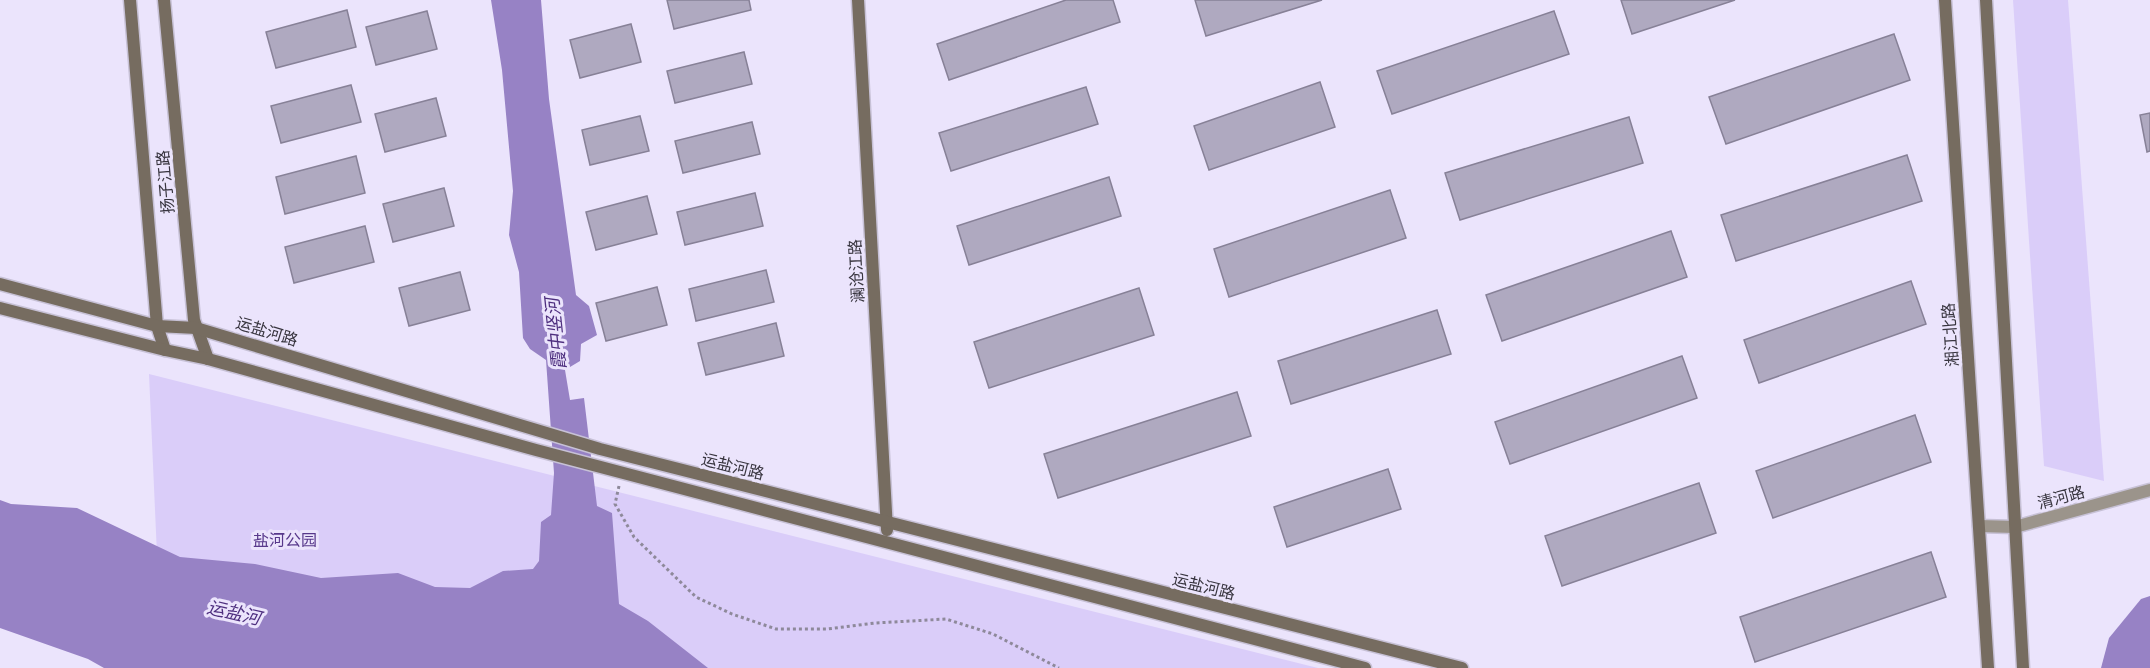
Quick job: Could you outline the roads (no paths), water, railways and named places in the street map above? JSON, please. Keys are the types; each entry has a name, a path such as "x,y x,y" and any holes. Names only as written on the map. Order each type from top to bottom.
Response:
{"main road":[{"name":"扬子江路","path":"130,0 157,326 165,350"},
{"name":"扬子江路","path":"164,0 196,328 208,359"},
{"name":"澜沧江路","path":"858,0 887,540"},
{"name":"湘江北路","path":"1945,0 1988,668"},
{"path":"1986,0 2023,668"},
{"name":"运盐河路","path":"0,284 157,326 196,328 600,449 1462,668"},
{"name":"运盐河路","path":"0,308 208,359 537,450 887,540 1365,668"}],"street":[{"name":"清河路","path":"1979,526 2016,527 2150,490"}],"water":[{"path":"491,0 541,0 549,99 576,295 589,306 597,335 581,344 580,361 565,370 570,400 584,398 597,506 612,513 619,604 648,621 708,668 104,668 88,659 0,628 0,500 11,504 77,508 180,557 255,564 321,578 398,573 435,587 470,588 503,571 533,569 539,561 541,522 551,515 554,473 546,360 530,349 523,338 519,272 509,235 513,191 502,70"},
{"path":"2150,596 2150,668 2101,668 2109,638 2141,599"}],"water label":[{"name":"霞中竖河","path":"555,334"},
{"name":"运盐河","path":"234,612"}],"park label":[{"name":"盐河公园","path":"285,540"}]}
